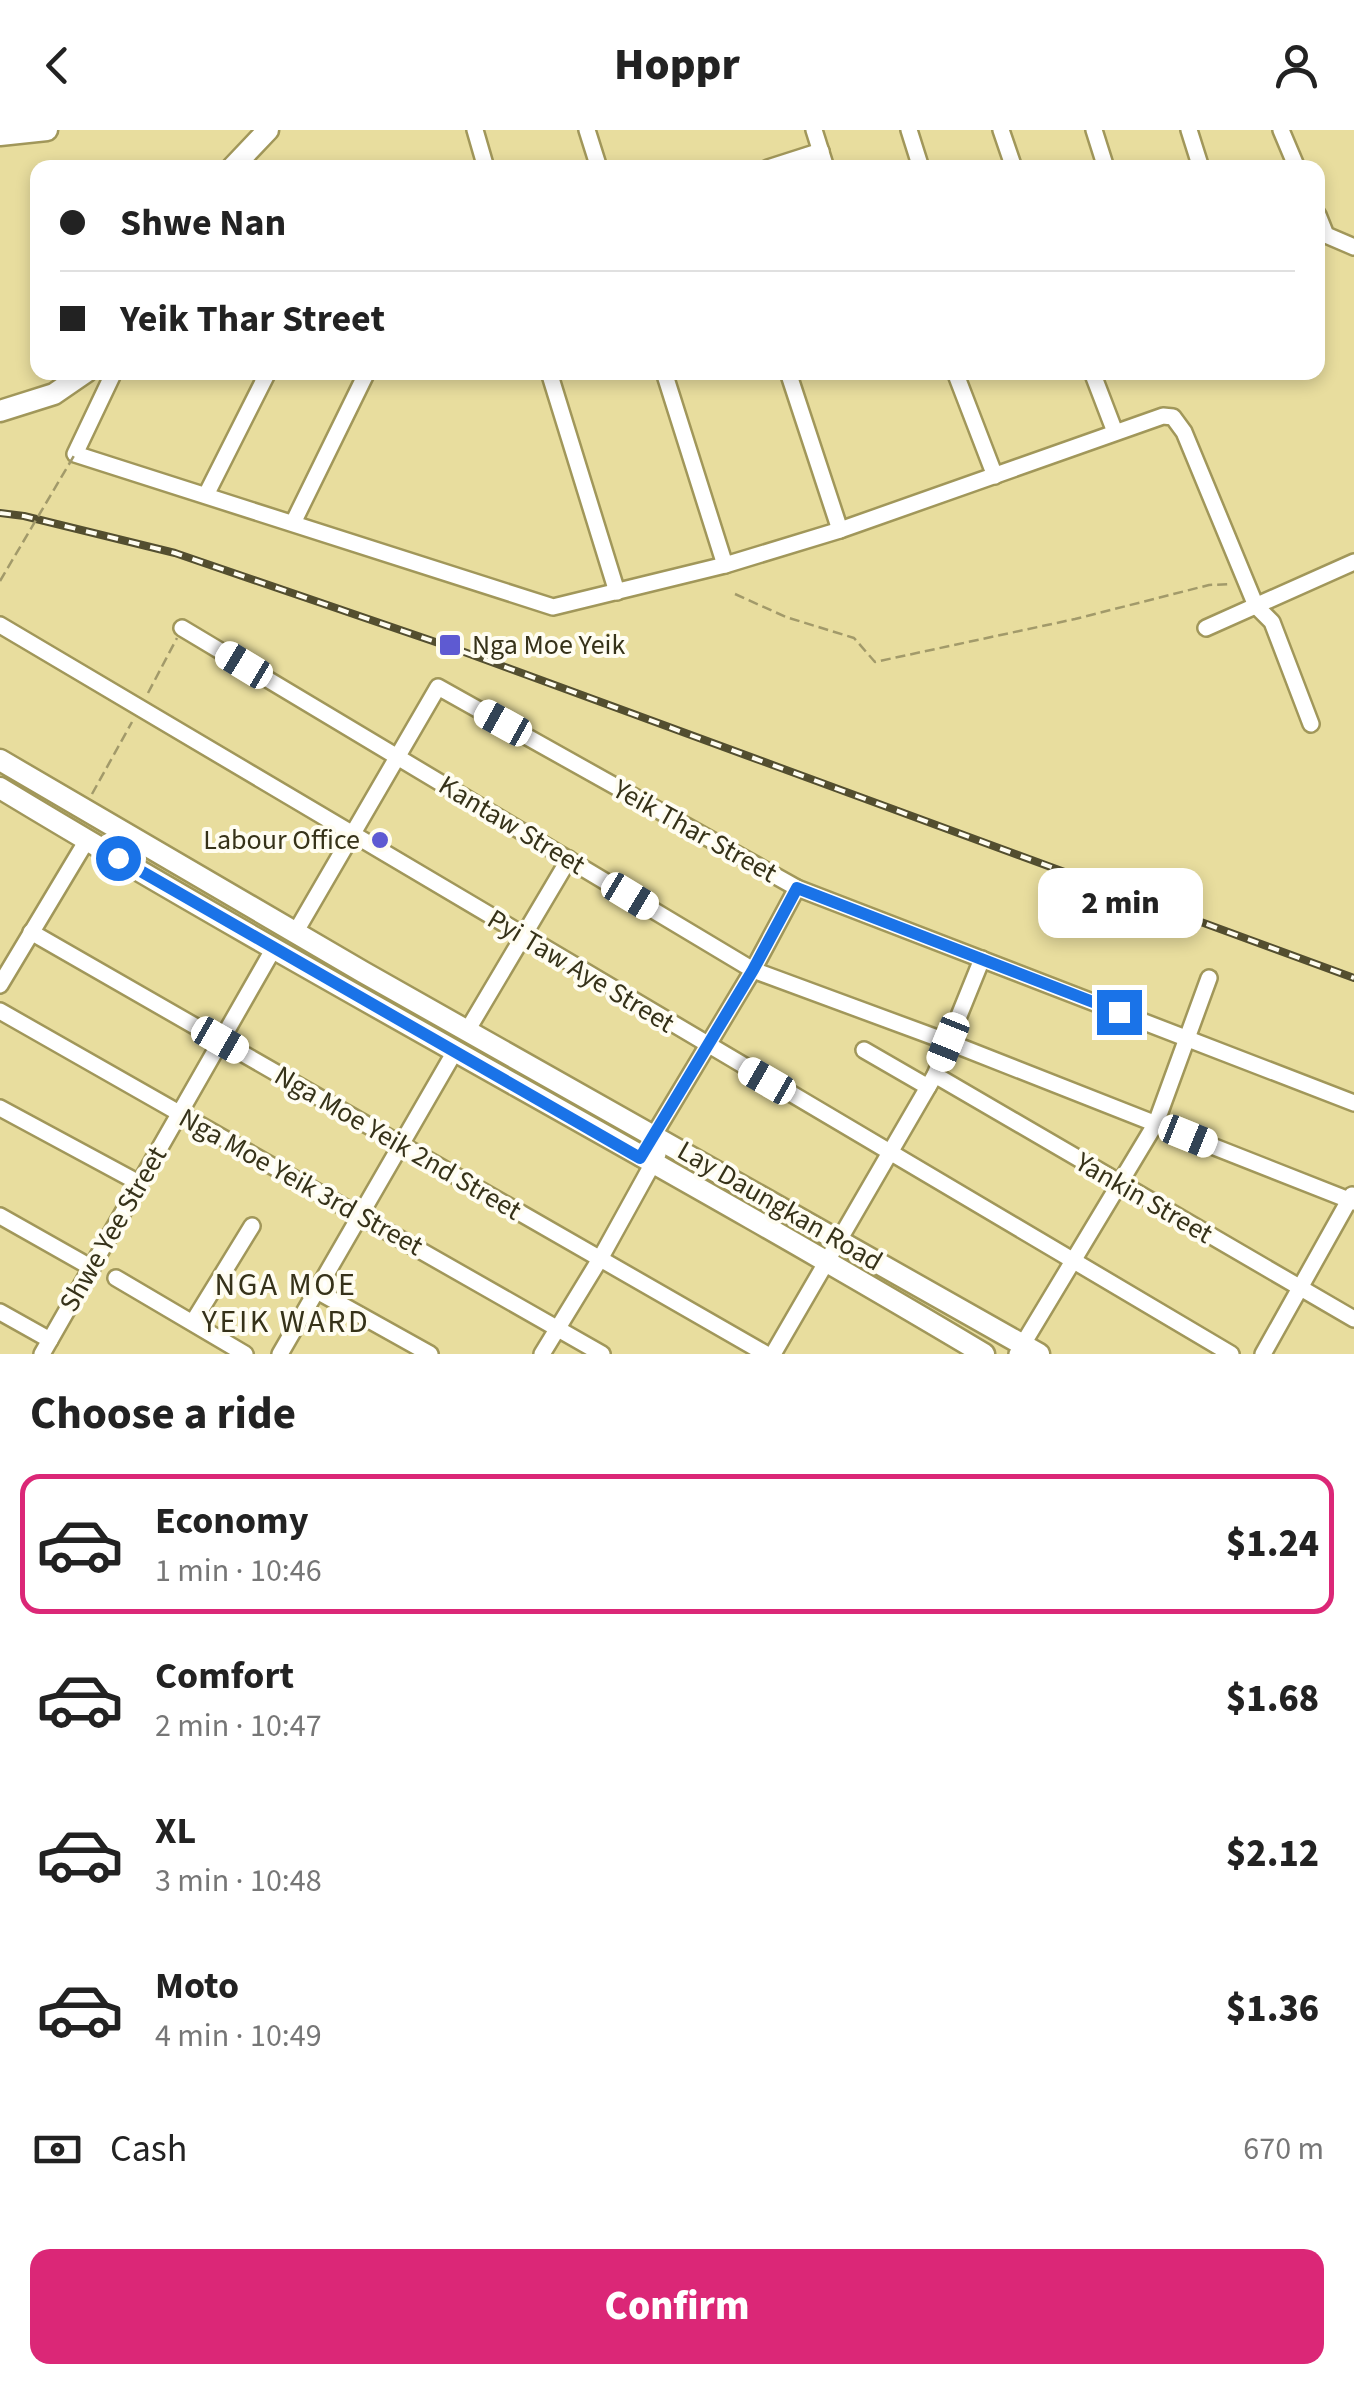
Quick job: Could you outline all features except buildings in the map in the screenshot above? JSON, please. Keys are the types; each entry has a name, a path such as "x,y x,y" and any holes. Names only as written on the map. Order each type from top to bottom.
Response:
{"main road":[{"path":"0,137 44,130"},
{"path":"240,160 268,130"},
{"path":"0,411 54,394 74,380"},
{"name":"Lay Daungkan Road","path":"0,760 294,933 837,1239 1026,1351"},
{"name":"Lay Daungkan Road","path":"0,788 454,1054 826,1260 984,1354"},
{"path":"350,994 363,972"},
{"path":"454,1054 467,1031"}],"street":[{"path":"475,130 482,160"},
{"path":"586,130 596,160"},
{"path":"814,130 824,159"},
{"path":"909,130 918,160"},
{"path":"1001,130 1011,160"},
{"path":"1094,130 1103,160"},
{"path":"1189,130 1198,160"},
{"path":"1282,130 1294,160"},
{"path":"1325,233 1354,247"},
{"path":"110,380 75,454 553,608 725,565 840,530 1115,432 1173,416 1180,422 1256,606 1272,622 1312,724"},
{"path":"206,495 264,380"},
{"path":"293,523 363,380"},
{"path":"551,380 617,592"},
{"path":"667,380 725,565"},
{"path":"791,380 840,530"},
{"path":"958,380 995,476"},
{"path":"1095,380 1115,432"},
{"path":"1206,628 1354,562"},
{"name":"Pyi Taw Aye Street","path":"0,625 1231,1354"},
{"name":"Kantaw Street","path":"182,628 753,970 1353,1198"},
{"name":"Yeik Thar Street","path":"397,756 438,686 797,888 1354,1103"},
{"path":"294,933 397,756"},
{"path":"0,985 86,840"},
{"path":"467,1031 569,859"},
{"path":"542,1354 600,1258 658,1137 797,888"},
{"name":"Nga Moe Yeik 2nd Street","path":"31,932 766,1354"},
{"name":"Shwe Yee Street","path":"46,1347 274,948"},
{"path":"773,1354 931,1081 982,959"},
{"path":"1026,1351 1073,1261 1156,1122 1210,978"},
{"name":"Nga Moe Yeik 3rd Street","path":"0,1011 602,1354"},
{"name":"Yankin Street","path":"864,1050 931,1081 1119,1183 1354,1320"},
{"path":"280,1354 454,1054"},
{"path":"0,1108 140,1183"},
{"path":"1262,1354 1353,1198"},
{"path":"0,1216 92,1268"},
{"path":"194,1322 252,1226"},
{"path":"116,1278 245,1354"},
{"path":"316,1290 430,1354"},
{"path":"0,1312 46,1347"},
{"path":"210,1354 219,1338"}],"path":[{"path":"0,581 75,454"},
{"path":"735,594 786,617 854,638 875,662 1210,585 1244,581"},
{"path":"90,797 182,628"}],"railway":[{"path":"0,513 175,553 456,649 1354,978"}],"place":[{"name":"Nga Moe Yeik","path":"450,645"},
{"name":"Labour Office","path":"380,840"}],"district":[{"name":"NGA MOE YEIK WARD","path":"286,1304"}],"route":[{"path":"118,858 640,1158 753,970 797,888 1119,1012"}]}
